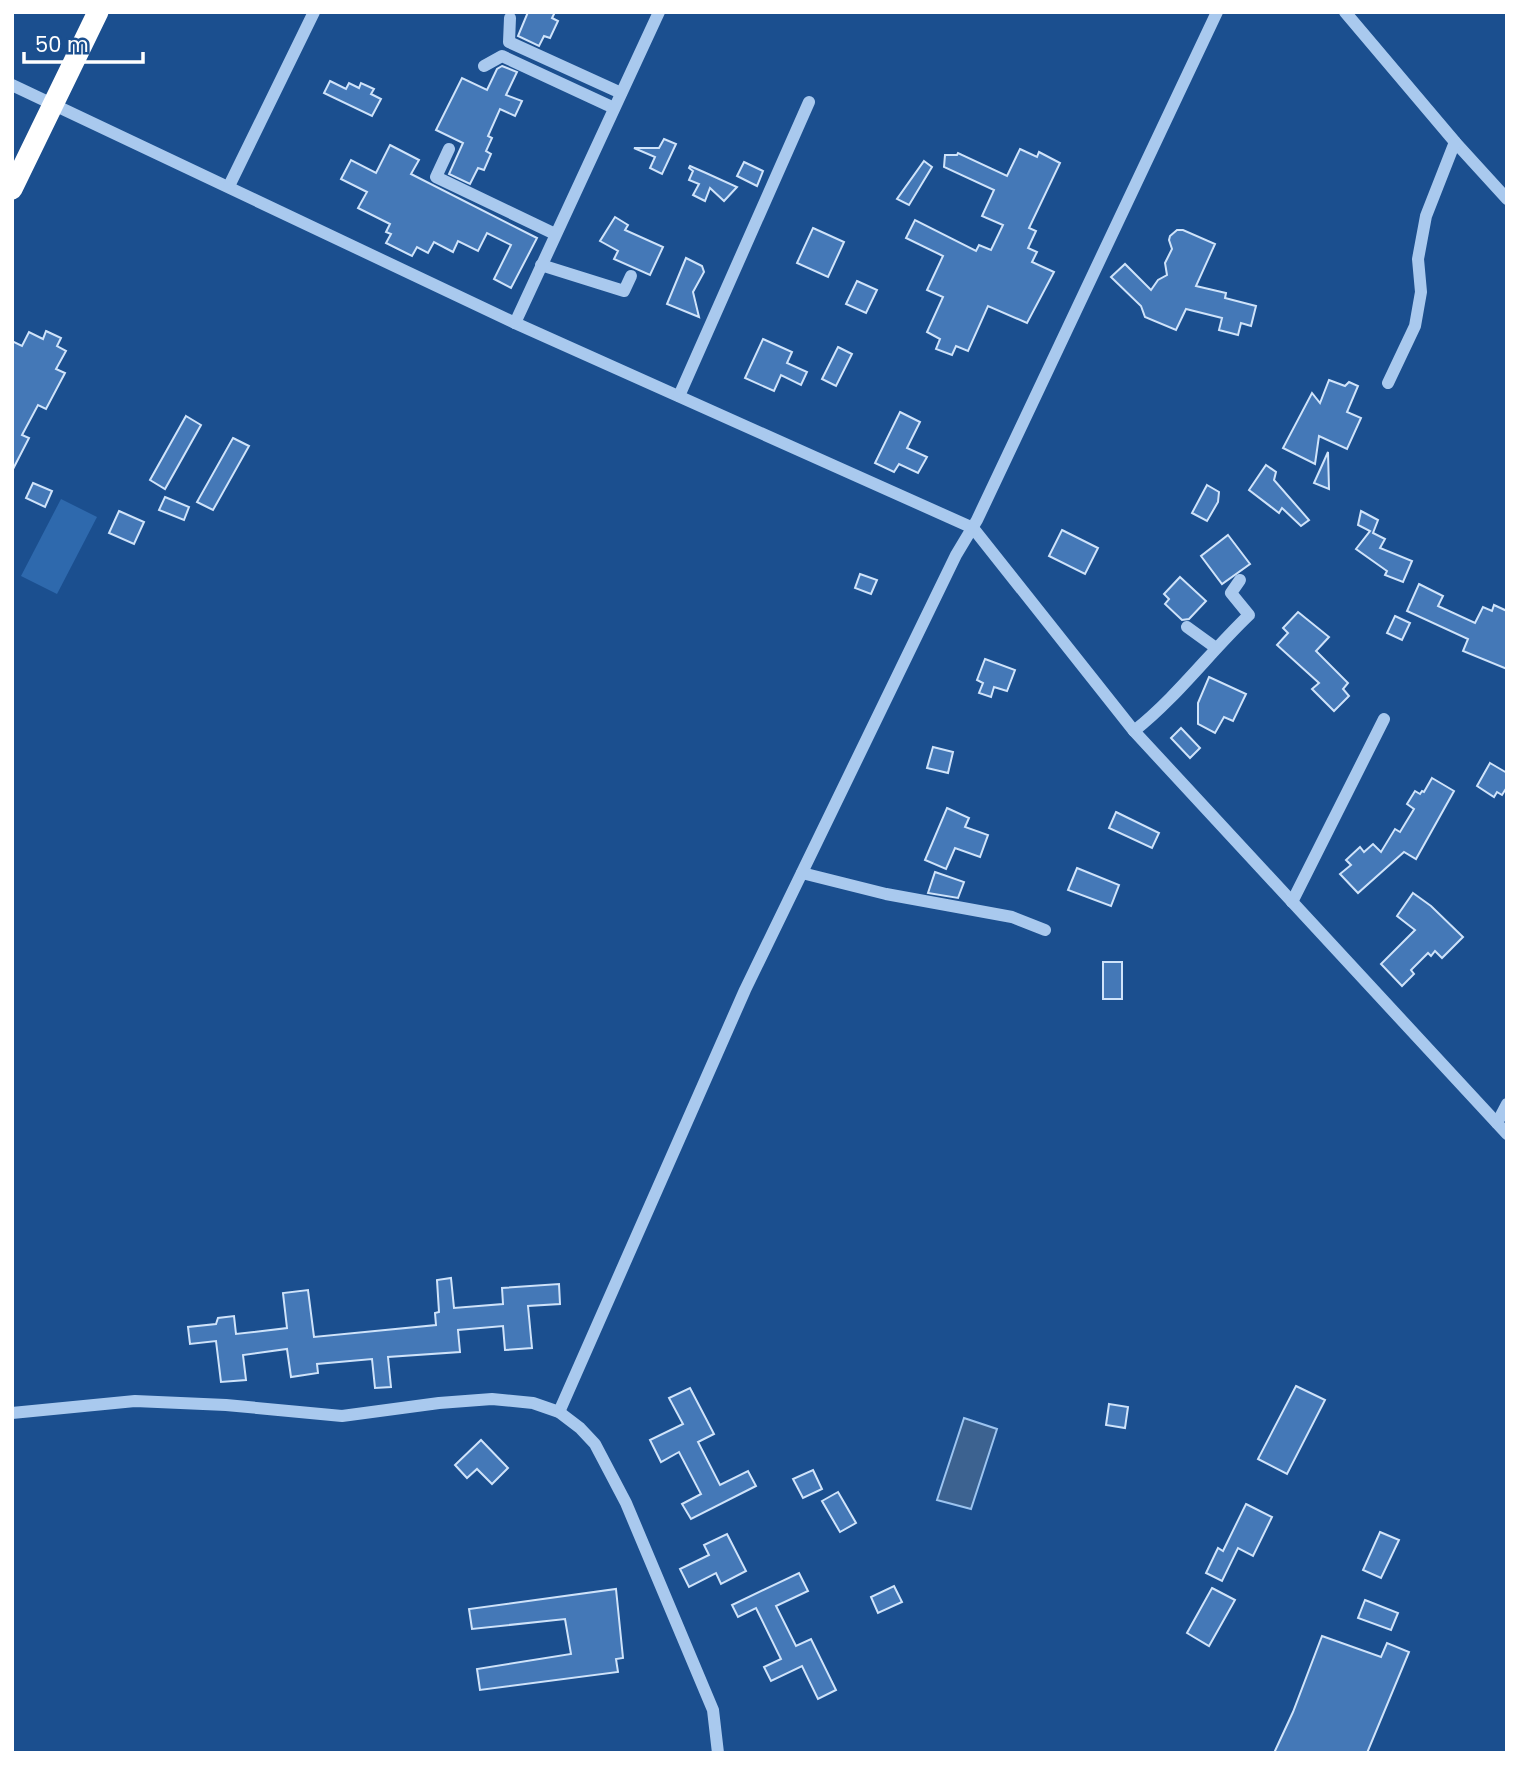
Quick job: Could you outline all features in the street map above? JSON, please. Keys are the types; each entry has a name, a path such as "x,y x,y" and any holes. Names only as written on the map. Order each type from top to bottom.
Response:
{"highway":[{"path":"12,189 98,12"}],"street":[{"path":"229,186 314,12"},
{"path":"515,323 659,12"},
{"path":"559,1412 745,990 956,555 972,528 1217,12"},
{"path":"1345,12 1507,199"},
{"path":"510,18 509,42 621,93"},
{"path":"484,66 502,56 614,108"},
{"path":"12,85 515,323 972,528 1134,731 1507,1134"},
{"path":"679,396 809,102"},
{"path":"1388,383 1415,326 1421,292 1418,260 1426,216 1455,142"},
{"path":"449,149 436,177 555,234"},
{"path":"541,265 624,291 631,276"},
{"path":"1134,731 1172,697 1250,615 1231,593 1240,580"},
{"path":"1187,627 1216,648"},
{"path":"1292,902 1384,719"},
{"path":"802,873 886,894 1012,917 1045,930"},
{"path":"1497,1123 1507,1104"},
{"path":"12,1413 135,1401 226,1405 342,1416 492,1399 533,1403 559,1412 595,1444 626,1503 713,1710 718,1753"}],"shaded area":[{"path":"61,499 97,517 57,594 21,576"},
{"path":"964,1418 997,1429 971,1509 937,1500"}],"building":[{"path":"528,12 555,12 552,18 558,21 550,38 544,36 539,46 518,36"},
{"path":"502,66 517,72 506,95 522,101 515,116 500,109 488,136 492,138 486,151 491,154 484,170 478,168 470,184 449,174 463,143 436,130 462,78 487,90 497,69"},
{"path":"330,81 346,89 349,83 359,88 361,83 374,89 371,94 381,99 372,116 324,93"},
{"path":"664,139 676,144 662,174 650,168 655,157 634,148 659,148"},
{"path":"390,145 419,160 411,174 537,238 511,288 494,279 511,245 487,233 478,251 458,241 453,252 434,242 428,253 417,247 412,256 386,243 391,234 386,232 390,224 358,208 367,192 341,179 351,160 376,173"},
{"path":"1020,149 1037,157 1039,152 1060,163 1029,228 1036,231 1028,248 1037,252 1032,262 1054,272 1027,323 988,306 968,351 956,346 952,355 936,349 940,339 927,332 943,297 927,290 943,256 906,238 915,220 976,251 979,245 991,250 1003,225 982,216 994,190 944,167 945,155 958,153 1007,176"},
{"path":"924,161 932,167 909,205 897,199"},
{"path":"744,162 763,171 757,186 737,176"},
{"path":"690,166 737,187 724,201 710,188 705,201 693,195 699,184 689,180 693,171"},
{"path":"615,217 628,225 625,230 663,247 650,275 614,259 618,251 600,241"},
{"path":"813,228 844,242 828,277 797,263"},
{"path":"1177,230 1215,244 1196,286 1226,293 1225,298 1256,306 1251,326 1241,323 1238,335 1219,330 1222,318 1186,309 1176,330 1145,317 1141,306 1111,277 1125,264 1151,290 1158,280 1167,275 1165,263 1172,249 1169,240"},
{"path":"686,258 702,266 704,272 693,292 699,317 667,304"},
{"path":"857,281 877,290 866,313 846,304"},
{"path":"46,331 61,338 57,346 66,351 56,369 65,373 46,409 38,405 22,435 29,438 12,471 12,341 22,346 29,332 43,339"},
{"path":"763,339 792,352 787,363 807,372 801,385 781,375 774,391 745,378"},
{"path":"838,347 852,354 836,386 822,379"},
{"path":"1329,380 1345,386 1349,382 1358,386 1347,412 1361,418 1347,449 1319,436 1315,464 1283,448 1312,393 1320,403"},
{"path":"900,412 920,422 907,448 927,457 918,473 899,464 894,472 875,463"},
{"path":"186,416 201,425 165,489 150,480"},
{"path":"233,438 249,446 213,510 197,502"},
{"path":"1328,452 1329,489 1314,483"},
{"path":"1266,465 1276,472 1274,480 1309,520 1301,526 1282,508 1279,513 1249,490"},
{"path":"33,483 52,491 45,507 26,498"},
{"path":"1207,485 1219,492 1218,502 1207,521 1192,513"},
{"path":"165,497 189,507 184,520 159,510"},
{"path":"119,511 144,522 134,544 109,533"},
{"path":"1361,511 1378,520 1373,533 1385,539 1380,548 1412,561 1403,582 1385,575 1387,571 1356,549 1370,531 1358,525"},
{"path":"1062,530 1098,548 1085,574 1049,556"},
{"path":"1228,535 1250,564 1222,584 1201,556"},
{"path":"860,574 877,580 871,594 855,588"},
{"path":"1180,577 1206,601 1189,619 1182,620 1165,604 1169,599 1164,594"},
{"path":"1419,584 1443,596 1438,606 1475,623 1483,607 1492,611 1494,605 1507,611 1507,669 1463,651 1468,639 1407,611"},
{"path":"1298,612 1329,637 1316,651 1348,683 1343,689 1349,696 1334,711 1312,689 1319,683 1277,645 1288,633 1283,628"},
{"path":"1395,616 1410,623 1402,640 1387,633"},
{"path":"985,659 1015,670 1007,691 994,687 991,697 979,693 983,683 977,680"},
{"path":"1209,677 1246,694 1233,721 1224,717 1215,733 1198,724 1198,703"},
{"path":"1181,728 1200,748 1190,758 1171,738"},
{"path":"933,747 953,752 948,773 927,768"},
{"path":"1490,763 1507,773 1507,787 1502,795 1497,792 1494,797 1477,786"},
{"path":"1432,778 1454,791 1416,859 1404,852 1358,893 1340,874 1351,865 1346,860 1360,847 1364,852 1373,844 1381,852 1395,829 1400,832 1414,809 1407,804 1415,791 1420,794 1424,792"},
{"path":"947,808 969,818 965,827 988,835 980,857 955,848 946,869 925,860"},
{"path":"1116,812 1159,833 1152,848 1109,828"},
{"path":"1077,868 1119,885 1111,906 1068,890"},
{"path":"935,872 964,882 958,898 928,893"},
{"path":"1413,893 1431,906 1463,937 1442,958 1435,951 1431,956 1428,953 1411,970 1414,974 1402,986 1381,964 1415,930 1397,916"},
{"path":"1103,962 1122,962 1122,999 1103,999"},
{"path":"451,1278 454,1308 503,1304 502,1288 559,1284 560,1304 528,1306 532,1348 505,1350 503,1326 458,1330 460,1352 388,1357 391,1387 375,1388 372,1359 317,1364 318,1373 291,1377 287,1349 243,1355 246,1380 221,1382 216,1341 190,1344 188,1327 216,1324 218,1318 234,1316 236,1334 287,1328 283,1293 308,1290 314,1337 436,1325 435,1313 439,1312 437,1280"},
{"path":"1296,1386 1325,1400 1287,1474 1258,1459"},
{"path":"690,1388 714,1434 698,1442 720,1485 748,1471 756,1486 691,1519 682,1504 701,1494 679,1452 661,1462 650,1440 683,1424 669,1398"},
{"path":"1109,1404 1128,1407 1125,1428 1106,1425"},
{"path":"481,1440 508,1468 492,1484 477,1469 467,1478 455,1465"},
{"path":"813,1470 822,1489 803,1498 793,1479"},
{"path":"838,1492 856,1523 840,1532 822,1501"},
{"path":"1246,1504 1272,1517 1253,1556 1238,1548 1222,1581 1206,1573 1218,1548 1223,1551"},
{"path":"1380,1532 1399,1540 1381,1578 1363,1570"},
{"path":"727,1534 746,1571 721,1584 716,1573 689,1587 680,1569 709,1555 704,1545"},
{"path":"799,1573 808,1591 776,1606 796,1646 811,1639 836,1690 818,1699 802,1666 771,1681 764,1667 781,1659 756,1608 738,1617 732,1605"},
{"path":"894,1586 902,1602 878,1613 871,1597"},
{"path":"1212,1588 1235,1600 1209,1646 1187,1633"},
{"path":"616,1589 623,1658 616,1659 618,1672 480,1690 477,1669 571,1654 565,1619 472,1629 469,1609"},
{"path":"1365,1600 1398,1613 1391,1630 1358,1618"},
{"path":"1322,1636 1381,1657 1387,1643 1409,1652 1367,1753 1274,1753 1293,1712"}]}
